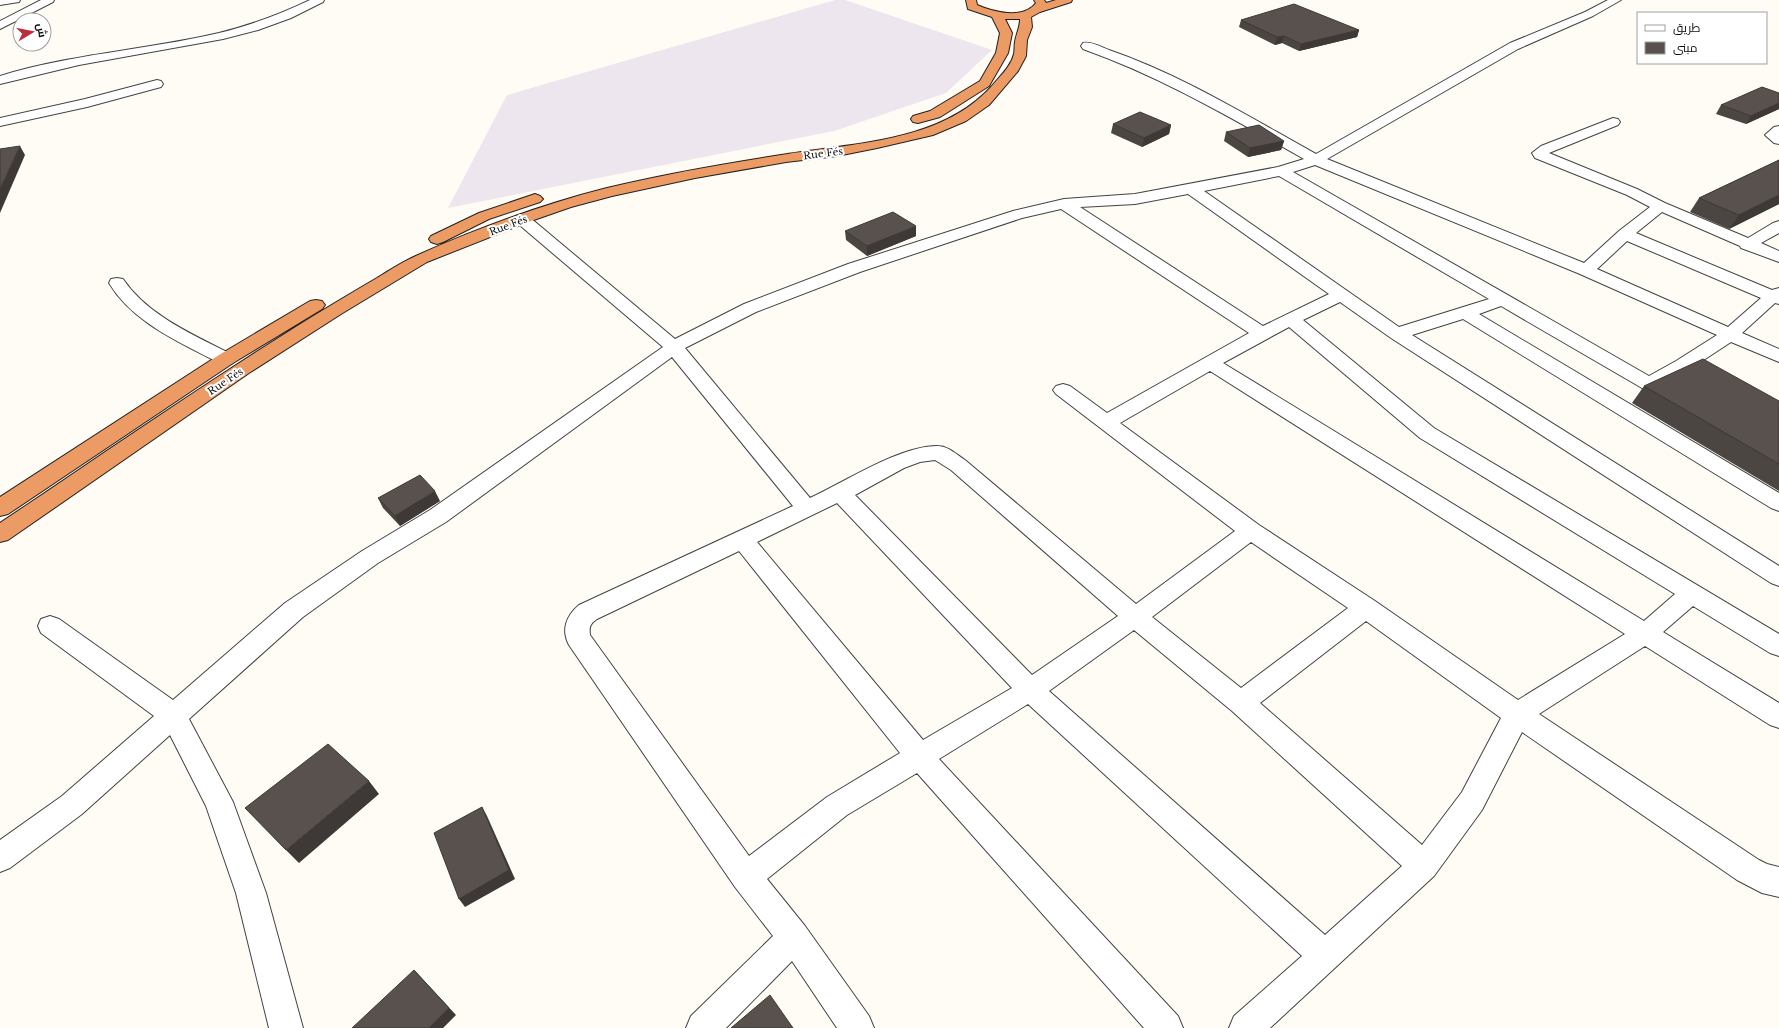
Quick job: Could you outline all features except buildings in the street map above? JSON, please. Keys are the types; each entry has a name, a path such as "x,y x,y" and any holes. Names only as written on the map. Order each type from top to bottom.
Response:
{"highway":[{"path":"971,0 972,7 982,12 997,15 1068,0"},
{"name":"Rue Fés","path":"0,534 242,369 335,310 421,259 522,219 566,204 610,192 695,174 786,158 857,148 934,129 961,118 984,102 1012,71 1020,56 1021,40 1034,8"},
{"name":"Rue Fés","path":"0,508 226,359 381,266 484,216 590,183 703,158 879,131 935,114 985,82 1002,53 1006,33 997,15"}],"street":[{"path":"0,2 15,0"},
{"path":"0,26 49,0"},
{"path":"0,80 80,60 196,41 229,33 287,16 319,0"},
{"path":"0,858 72,805 294,610 370,557 438,516 674,347 711,327 750,308 854,268 1018,214 1064,204 1135,199 1191,189 1281,171 1316,160 1514,46 1589,14 1616,0"},
{"path":"1087,46 1124,59 1179,84 1316,160 1586,270 1779,356"},
{"path":"0,122 87,103 157,84"},
{"path":"1613,122 1539,153 1540,155 1632,192 1748,245 1779,257"},
{"path":"1779,130 1772,135 1779,140"},
{"path":"1281,171 1649,384"},
{"path":"1191,189 1397,334 1779,577"},
{"path":"1064,204 1262,334"},
{"path":"1586,270 1625,234 1660,206"},
{"path":"522,219 674,347 807,509"},
{"path":"1748,245 1779,226"},
{"path":"1615,403 1683,365 1729,335 1777,296 1625,234"},
{"path":"117,283 120,291 146,314 226,359"},
{"path":"1107,422 1262,334 1341,295"},
{"path":"1397,334 1465,314 1504,299"},
{"path":"1465,314 1779,503"},
{"path":"1291,320 1321,342 1393,407 1428,433 1779,646"},
{"path":"1210,363 1779,717"},
{"path":"1063,390 1251,531 1366,608 1517,714 1748,870 1762,878 1779,882"},
{"path":"858,1028 794,937 746,877 578,638 576,631 579,620 588,612 622,598 917,455 934,453 943,455 958,465 1135,617 1241,703 1424,866"},
{"path":"840,493 1030,690 1325,956"},
{"path":"746,877 837,806 1030,690 1135,617 1251,531"},
{"path":"742,539 918,756 1166,1028"},
{"path":"1246,1028 1424,866 1472,801 1517,714 1645,634 1691,594"},
{"path":"1241,703 1366,608"},
{"path":"50,626 173,715 221,809 252,893 286,1028"},
{"path":"703,1028 794,937"}],"shaded area":[{"path":"835,0 845,0 992,50 946,93 834,131 448,208 507,95"}]}
